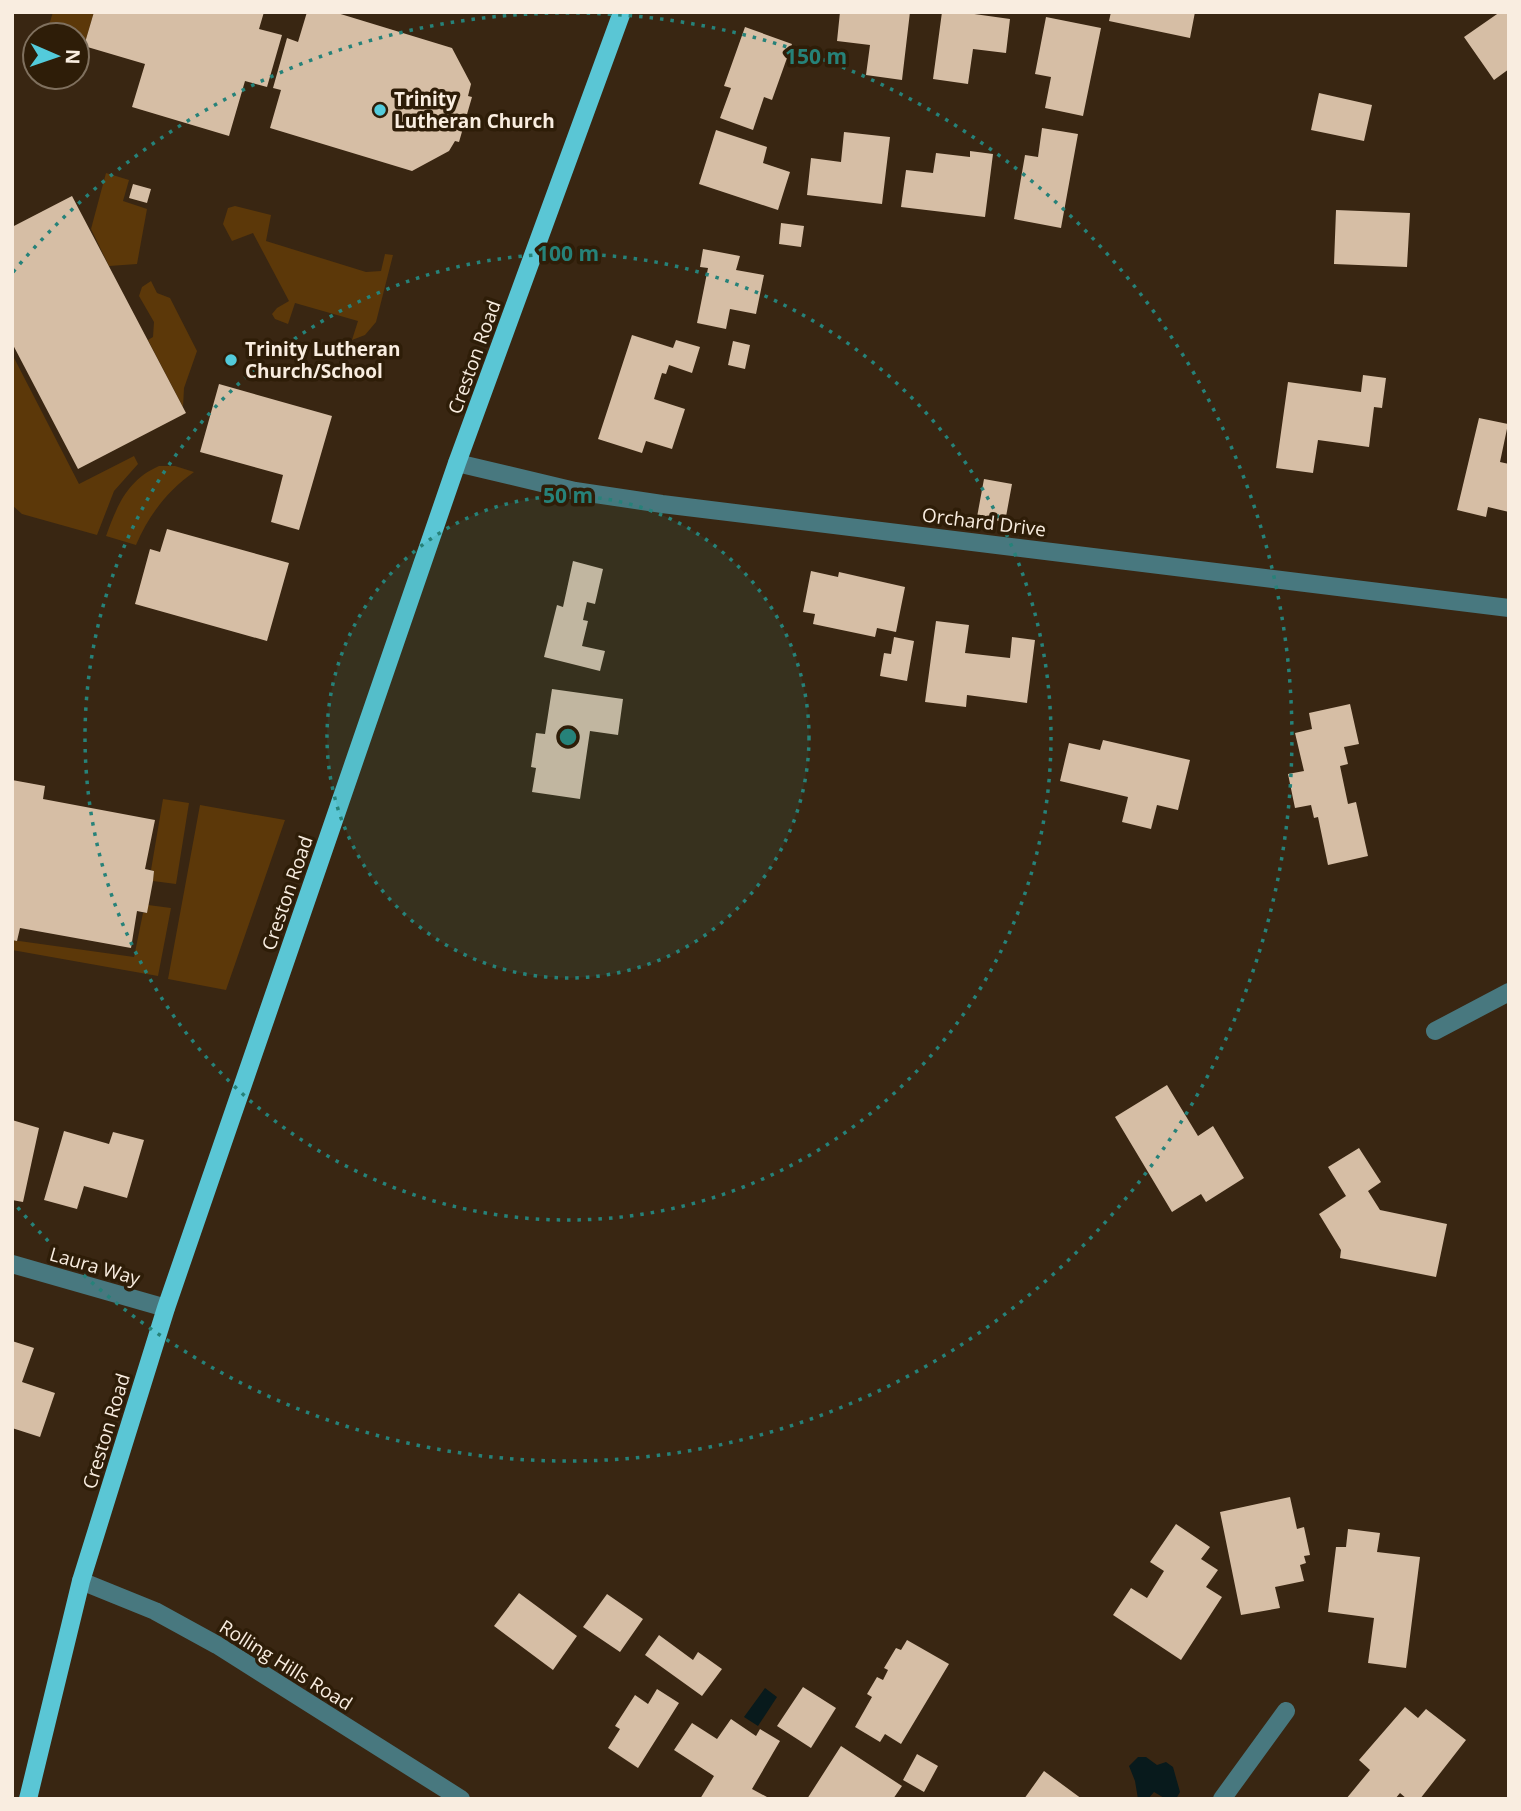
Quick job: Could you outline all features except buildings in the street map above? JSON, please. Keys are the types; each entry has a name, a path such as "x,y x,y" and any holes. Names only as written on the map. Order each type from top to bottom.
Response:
{"main road":[{"name":"Creston Road","path":"28,1799 81,1581 166,1308 457,463 622,12"}],"street":[{"name":"Orchard Drive","path":"457,463 575,491 662,504 1509,608"},
{"path":"1435,1031 1509,992"},
{"name":"Laura Way","path":"12,1264 166,1308"},
{"name":"Rolling Hills Road","path":"81,1581 155,1611 217,1645 461,1799"},
{"path":"1222,1799 1286,1712"}],"shaded area":[{"path":"53,12 94,12 91,22 50,21"},
{"path":"106,173 129,180 123,201 147,209 137,264 109,266 91,229"},
{"path":"235,206 271,215 266,241 366,272 381,271 385,254 393,255 376,322 365,335 352,340 358,321 295,303 288,324 275,319 272,314 289,301 253,233 232,241 223,224 228,208"},
{"path":"151,281 157,293 170,298 197,351 184,388 183,407 148,340 153,337 154,322 139,296 142,287"},
{"path":"12,354 79,484 134,456 138,464 114,491 97,535 22,514 12,505"},
{"path":"159,466 175,466 194,472 160,504 136,545 106,536 119,504 131,486"},
{"path":"163,799 189,803 176,884 153,881 154,871 151,870"},
{"path":"200,805 285,820 226,990 168,979"},
{"path":"148,905 171,908 158,976 12,950 12,940 134,957 143,913 147,913"},
{"path":"765,1688 777,1697 758,1726 744,1717"},
{"path":"1138,1757 1146,1757 1157,1765 1166,1762 1173,1767 1180,1792 1176,1799 1166,1799 1154,1792 1148,1799 1138,1799 1129,1766"}],"place":[{"name":"Trinity Lutheran Church","path":"380,110"},
{"name":"Trinity Lutheran Church/School","path":"231,360"}]}
